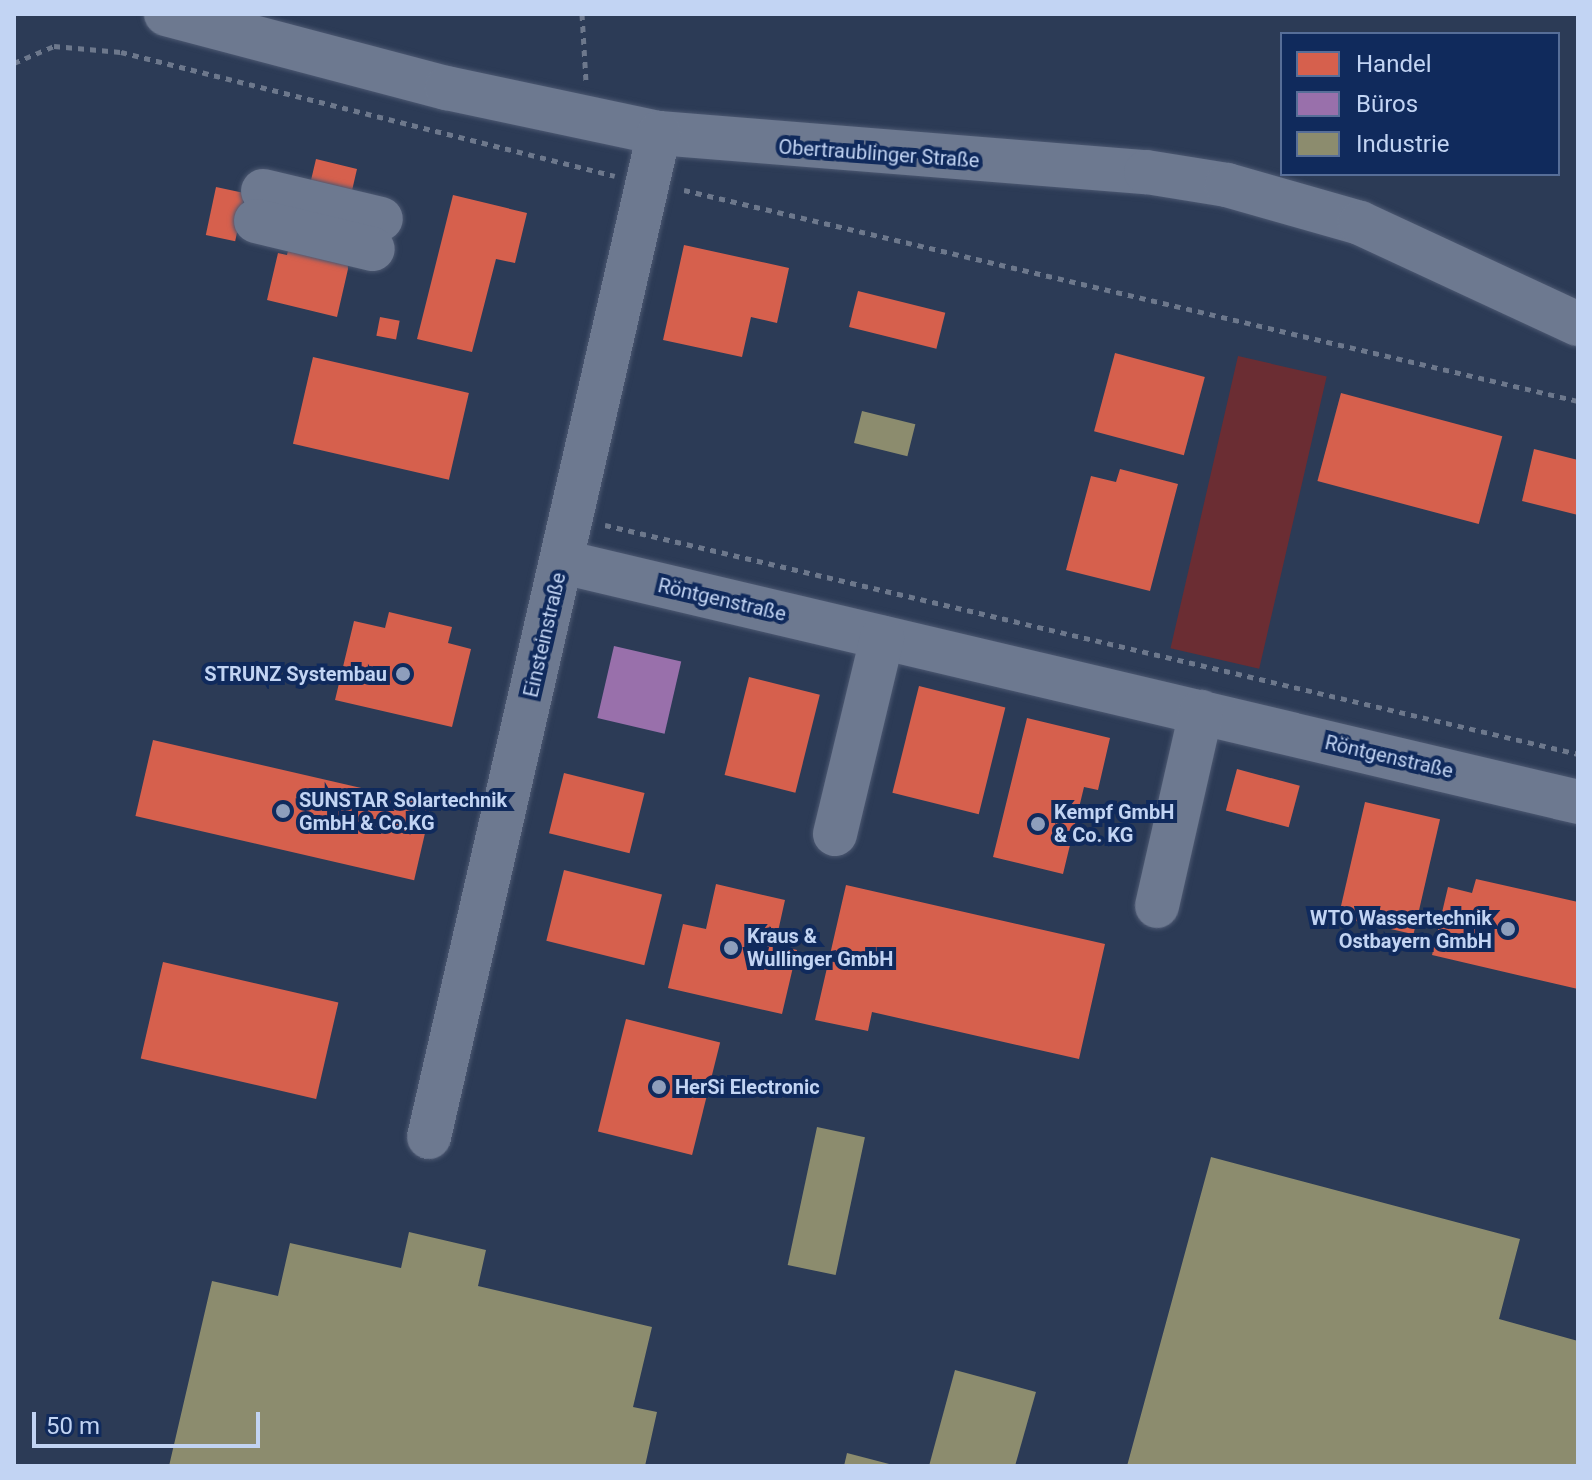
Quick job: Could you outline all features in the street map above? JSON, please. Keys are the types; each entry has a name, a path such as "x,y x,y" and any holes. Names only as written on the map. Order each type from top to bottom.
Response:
{"street":[{"name":"Obertraublinger Straße","path":"166,14 577,135 659,133 1146,172 1227,185 1360,223 1578,324"},
{"name":"Einsteinstraße","path":"429,1137 659,133"},
{"path":"263,192 381,220"},
{"name":"Röntgenstraße","path":"563,562 1578,802"},
{"path":"835,834 882,638"},
{"path":"1157,906 1201,712"}],"path":[{"path":"566,164 577,135 582,14"},
{"path":"14,63 54,46 121,52 566,164 1578,401"},
{"path":"573,518 1578,754"}],"shaded area":[{"path":"1238,356 1327,376 1259,669 1171,648"}],"building: Handel":[{"path":"316,159 357,169 338,251 347,253 348,269 337,317 267,300 278,253 287,255 292,234 298,235"},
{"path":"216,187 245,193 235,241 206,235"},
{"path":"453,195 527,213 515,263 496,259 472,352 417,339"},
{"path":"684,245 789,268 777,323 751,317 742,357 663,340"},
{"path":"858,291 945,313 936,349 849,327"},
{"path":"380,317 400,321 396,339 376,336"},
{"path":"1115,353 1205,377 1184,455 1094,431"},
{"path":"313,357 469,393 449,480 293,444"},
{"path":"1341,393 1502,436 1479,524 1317,481"},
{"path":"1534,449 1578,460 1578,515 1522,501"},
{"path":"1120,469 1178,484 1150,591 1066,570 1091,476 1116,482"},
{"name":"STRUNZ Systembau","path":"389,612 452,627 448,643 471,649 452,727 335,700 354,621 385,628"},
{"path":"749,677 820,695 795,793 725,775"},
{"path":"919,686 1005,708 979,814 892,793"},
{"name":"Kempf GmbH & Co. KG","path":"1027,718 1110,738 1098,790 1084,787 1063,874 993,857"},
{"name":"SUNSTAR Solartechnik GmbH & Co.KG","path":"153,740 432,804 414,880 135,816"},
{"path":"1237,769 1300,786 1289,827 1226,811"},
{"path":"564,773 645,793 630,853 549,833"},
{"path":"1365,802 1440,819 1413,934 1338,917"},
{"path":"564,870 662,894 644,965 546,941"},
{"name":"WTO Wassertechnik Ostbayern GmbH","path":"1476,879 1578,902 1578,989 1432,955 1448,887 1472,893"},
{"name":"Kraus & Wullinger GmbH","path":"716,884 785,900 775,945 797,950 782,1014 668,988 683,924 706,929"},
{"path":"846,885 1105,944 1079,1059 872,1012 868,1031 815,1020"},
{"path":"163,962 338,1002 316,1099 141,1058"},
{"name":"HerSi Electronic","path":"626,1019 720,1042 692,1155 598,1132"}],"building: Büros":[{"path":"614,646 681,662 665,734 597,718"}],"building: Industrie":[{"path":"862,411 915,424 907,456 854,443"},
{"path":"817,1127 865,1137 836,1275 788,1265"},
{"path":"1211,1157 1520,1239 1499,1319 1578,1341 1578,1466 1127,1466"},
{"path":"409,1232 486,1250 478,1286 652,1327 633,1407 657,1412 645,1466 169,1466 212,1281 278,1296 290,1243 401,1268"},
{"path":"955,1370 1036,1392 1015,1466 929,1466"},
{"path":"847,1453 893,1465 893,1466 844,1466"}],"place":[{"name":"STRUNZ Systembau","path":"403,674"},
{"name":"SUNSTAR Solartechnik GmbH & Co.KG","path":"283,811"},
{"name":"Kempf GmbH & Co. KG","path":"1038,824"},
{"name":"WTO Wassertechnik Ostbayern GmbH","path":"1508,929"},
{"name":"Kraus & Wullinger GmbH","path":"731,948"},
{"name":"HerSi Electronic","path":"659,1087"}]}
